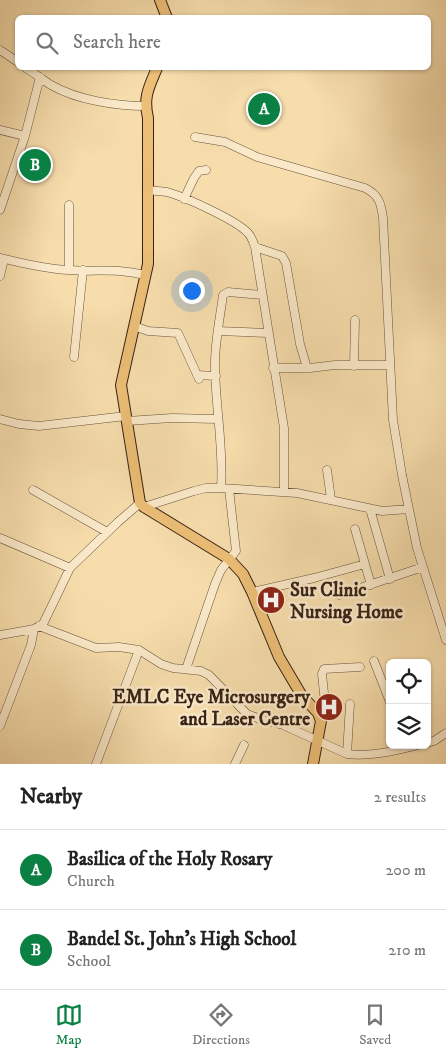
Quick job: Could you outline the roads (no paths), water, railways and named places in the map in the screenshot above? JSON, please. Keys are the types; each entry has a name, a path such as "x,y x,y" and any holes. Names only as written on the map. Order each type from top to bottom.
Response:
{"main road":[{"path":"160,0 166,15"},
{"path":"156,70 146,94 145,106 148,118 148,264 121,385 142,505 228,558 243,574 279,657 302,696 318,713 321,721 313,764"}],"street":[{"path":"0,50 15,60"},
{"path":"29,70 51,85 77,95 122,106 145,106"},
{"path":"0,210 25,136 40,77"},
{"path":"0,130 25,136"},
{"path":"195,137 225,142 257,157 365,188 374,192 378,198 383,218 393,420 417,548 446,640"},
{"path":"184,199 199,171 206,170"},
{"path":"148,190 167,192 231,220 251,237 255,247 284,428 284,492"},
{"path":"69,205 69,270"},
{"path":"255,247 282,256 286,263 306,368"},
{"path":"0,276 2,258 46,268 112,270 145,276"},
{"path":"74,358 82,270"},
{"path":"221,488 222,459 216,376 218,331 223,295 228,292 262,295"},
{"path":"354,366 355,320"},
{"path":"134,326 148,331 178,333 198,377 216,376"},
{"path":"218,331 268,333"},
{"path":"274,368 390,365"},
{"path":"0,419 19,424 39,426 127,418 218,420"},
{"path":"328,470 331,499"},
{"path":"0,635 43,624 70,568 107,532 142,505 206,488 230,488 297,493 382,511 409,510"},
{"path":"186,669 215,584 228,558 233,556 236,551 230,488"},
{"path":"33,490 107,532"},
{"path":"370,509 390,578"},
{"path":"355,529 371,585"},
{"path":"0,538 70,568"},
{"path":"252,592 365,564"},
{"path":"339,595 423,567"},
{"path":"37,627 96,648 119,647 139,650 161,664 173,668 201,671 209,675 246,714 283,725 347,754 356,755 392,749"},
{"path":"0,726 37,627"},
{"path":"96,764 139,650"},
{"path":"374,661 386,692"},
{"path":"318,713 325,703 322,674 324,669 360,667"},
{"path":"347,754 350,704"},
{"path":"431,742 446,733"},
{"path":"235,764 244,745"}],"place":[{"name":"Basilica of the Holy Rosary","path":"264,109"},
{"name":"Bandel St. John's High School","path":"35,165"},
{"name":"Sur Clinic Nursing Home","path":"271,600"},
{"name":"EMLC Eye Microsurgery and Laser Centre","path":"329,707"}]}
